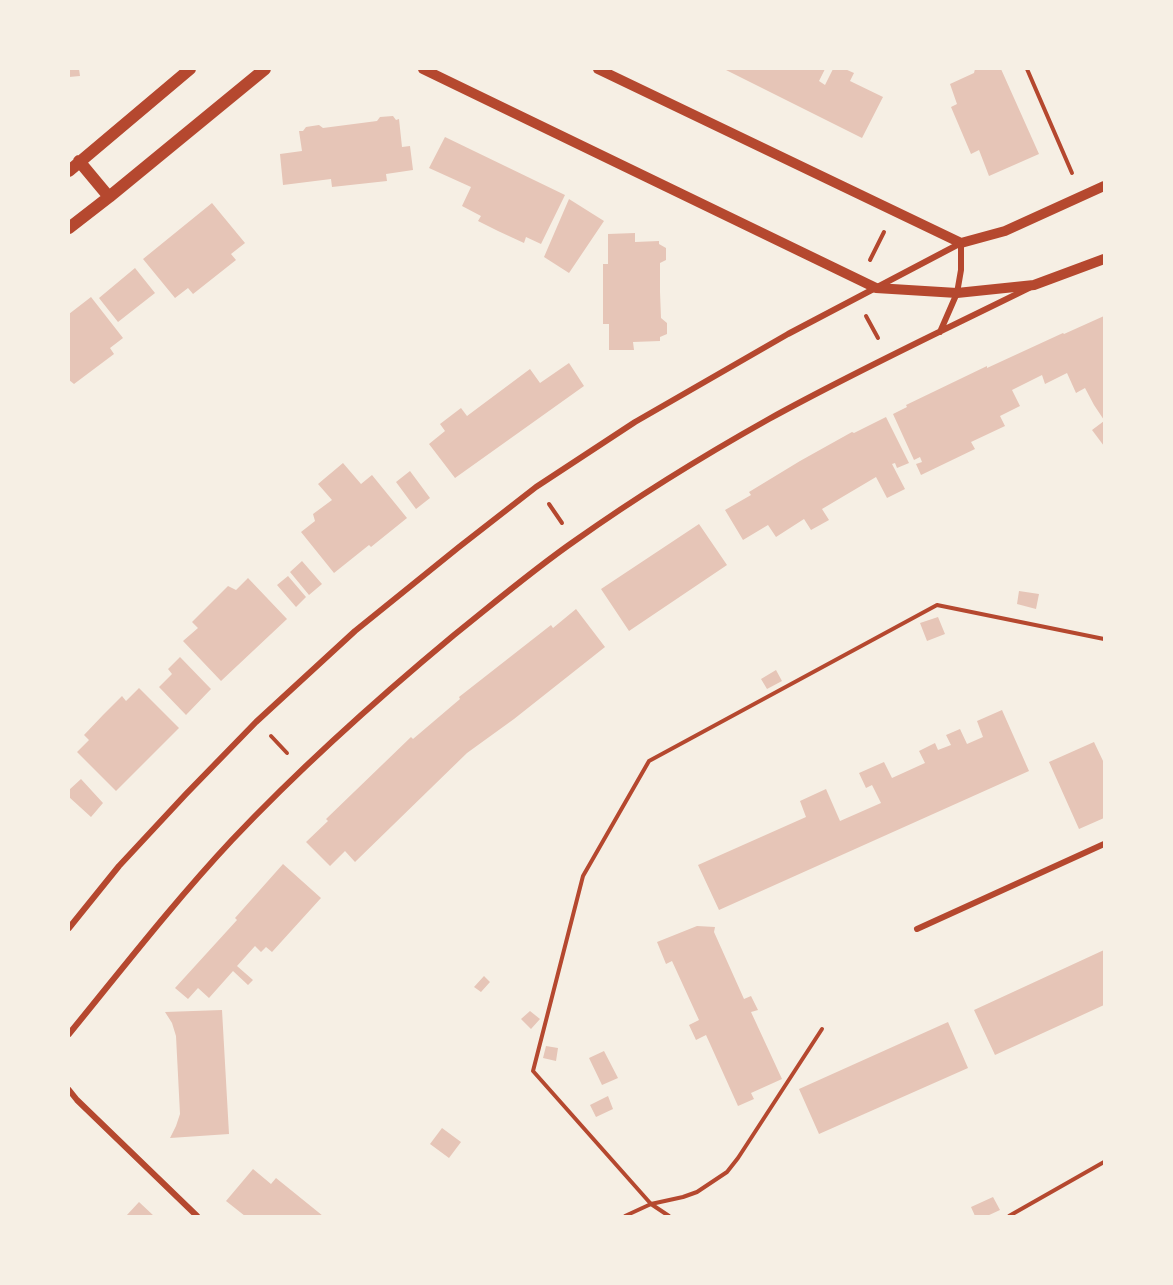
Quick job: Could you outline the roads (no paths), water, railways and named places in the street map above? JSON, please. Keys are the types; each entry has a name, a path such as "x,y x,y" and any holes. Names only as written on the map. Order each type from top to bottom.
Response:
{"main road":[{"path":"69,171 190,69"},
{"path":"69,228 265,69"},
{"path":"79,161 109,197"}],"street":[{"path":"423,69 876,288 957,293 1034,285"},
{"path":"598,69 961,243"},
{"path":"69,928 119,866 256,722 355,631 536,487 635,422 788,334 961,243 1005,231 1104,186"},
{"path":"940,332 957,293 961,270 961,243"},
{"path":"69,1034 174,904 232,840 303,769 396,684 486,609 574,541 662,483 769,419 887,357 1034,285 1104,259"},
{"path":"917,929 1104,844"},
{"path":"69,1089 77,1100 197,1216"}]}
